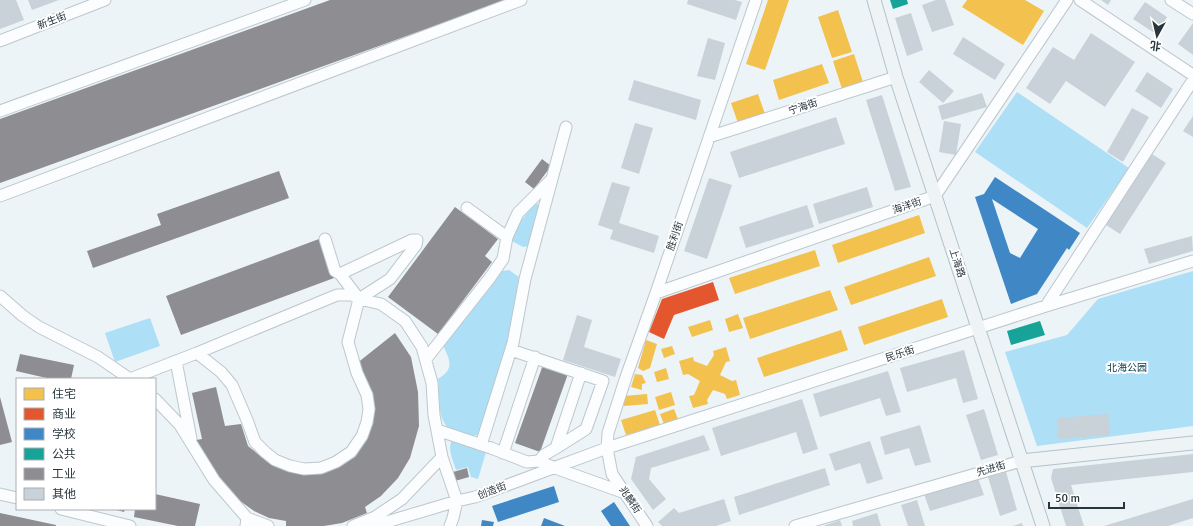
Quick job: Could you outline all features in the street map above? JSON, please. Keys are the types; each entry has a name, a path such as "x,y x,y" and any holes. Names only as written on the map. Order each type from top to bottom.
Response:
{"main road":[{"name":"上海路","path":"874,0 896,77 1043,526"},
{"name":"先进街","path":"1021,461 1193,443"}],"street":[{"name":"新生街","path":"0,41 105,0"},
{"path":"0,111 305,0"},
{"path":"0,196 521,0"},
{"name":"胜利街","path":"612,474 608,448 608,433 756,0"},
{"name":"海洋街","path":"656,293 935,196 1067,0"},
{"path":"1080,0 1193,75"},
{"path":"1171,0 1193,14"},
{"name":"宁海街","path":"709,137 896,77"},
{"path":"1046,306 1193,80"},
{"path":"481,445 511,350 525,279 566,127"},
{"path":"426,359 503,259 507,237 518,213 552,180"},
{"path":"467,208 507,237"},
{"path":"325,239 336,271 359,299"},
{"path":"196,353 221,372 232,385 255,442 275,460 290,466 304,469 321,468 336,462 351,452 362,436 369,409 367,395 357,373 348,342 359,299 390,280 416,245 416,240 412,240 397,246 340,274"},
{"name":"民乐街","path":"608,448 1046,306 1193,261"},
{"path":"133,378 337,295 352,295 359,299 381,304 405,321 422,347 426,359 432,383 434,415 442,457 457,501 450,526"},
{"path":"0,296 23,316 39,327 98,357 129,378"},
{"path":"511,350 603,381 586,428 544,455 539,461"},
{"path":"504,453 535,357"},
{"path":"176,361 192,445"},
{"path":"556,448 581,373"},
{"path":"156,400 180,425 214,480 247,522 268,526"},
{"path":"437,430 527,462 539,461 625,493"},
{"name":"创造街","path":"373,526 475,497 608,448"},
{"path":"353,526 375,517 402,499 442,457"},
{"name":"先进街","path":"795,526 1021,461"},
{"name":"兆麟街","path":"612,474 647,526"},
{"path":"0,494 16,498"},
{"path":"65,510 130,526"}],"green space":[{"path":"1017,92 1129,168 1087,228 975,152"},
{"path":"535,203 541,205 529,246 523,247 512,241 511,235"},
{"path":"509,270 519,277 506,354 479,434 470,436 460,434 446,425 440,412 438,379 447,371 450,364 443,345 502,271"},
{"name":"北海公园","path":"1193,271 1193,426 1037,446 1005,352 1067,335 1098,299"},
{"path":"150,318 160,346 115,362 105,333"},
{"path":"452,440 486,452 478,479 471,477 468,467 456,470 450,451"}],"building: 住宅":[{"path":"768,0 789,0 765,70 746,64"},
{"path":"967,0 1025,0 1044,11 1023,45 962,7"},
{"path":"838,10 852,52 832,58 818,17"},
{"path":"854,54 863,82 842,89 833,61"},
{"path":"822,64 829,83 779,100 773,80"},
{"path":"758,94 765,114 738,123 731,103"},
{"path":"919,215 925,233 838,263 832,245"},
{"path":"815,250 820,266 735,294 729,278"},
{"path":"929,257 936,276 851,305 844,287"},
{"path":"830,290 838,310 750,339 743,318"},
{"path":"942,299 948,317 864,345 858,327"},
{"path":"738,314 743,328 729,332 725,319"},
{"path":"710,320 713,330 692,337 688,327"},
{"path":"841,330 848,350 764,377 757,358"},
{"path":"646,340 657,344 650,368 643,371 638,368"},
{"path":"672,346 675,354 664,358 661,349"},
{"path":"726,347 730,361 726,362 720,375 732,381 736,380 740,395 727,399 725,394 713,390 707,400 708,404 693,408 689,396 694,395 700,381 688,374 683,375 679,361 693,357 694,361 707,366 714,355 713,351"},
{"path":"666,368 669,379 657,382 654,372"},
{"path":"635,374 642,375 646,383 642,384 642,390 631,387"},
{"path":"671,392 675,405 659,410 655,397"},
{"path":"647,394 648,404 624,406 623,396"},
{"path":"674,409 678,419 664,424 660,414"},
{"path":"655,410 660,425 626,435 621,420"}],"building: 商业":[{"path":"713,282 719,300 674,315 664,339 649,332 662,299"}],"building: 学校":[{"path":"995,177 1080,233 1069,250 1067,248 1037,294 1011,304 975,197 984,194","holes":["992,199 1038,229 1020,258 1010,253"]},
{"path":"554,486 559,502 498,522 492,506"},
{"path":"614,502 630,526 611,526 601,511"},
{"path":"544,518 565,526 541,526"},
{"path":"482,520 494,522 493,526 481,526"}],"building: 公共":[{"path":"890,0 907,0 908,4 893,9"},
{"path":"1040,321 1045,335 1011,345 1007,331"}],"building: 工业":[{"path":"330,0 506,0 0,183 0,119"},
{"path":"542,159 551,166 534,189 525,182"},
{"path":"279,171 289,198 93,268 87,251 161,225 157,214"},
{"path":"455,207 498,239 485,256 492,262 438,334 388,297"},
{"path":"319,239 334,278 181,335 166,296"},
{"path":"395,333 411,357 418,392 419,426 410,458 398,478 381,496 365,507 367,513 342,523 324,526 286,526 286,521 269,518 254,511 236,498 220,483 201,452 196,440 202,439 192,393 216,387 225,426 241,424 248,446 270,464 287,471 304,474 329,470 345,463 358,451 369,435 373,415 356,364"},
{"path":"20,354 74,365 71,378 47,378 16,371"},
{"path":"544,362 569,371 540,452 515,443"},
{"path":"0,397 12,442 0,445"},
{"path":"467,468 469,477 455,481 453,472"},
{"path":"156,494 200,504 195,526 178,526 134,517 135,510 156,510"},
{"path":"0,513 56,525 56,526 0,526"}],"building: 其他":[{"path":"0,0 16,0 24,20 0,29"},
{"path":"28,0 59,0 32,10"},
{"path":"688,0 735,0 742,2 736,20 687,4"},
{"path":"936,0 945,0 954,25 932,32 922,5"},
{"path":"1101,0 1111,0 1108,5"},
{"path":"1145,2 1167,17 1156,34 1133,19"},
{"path":"911,13 923,50 907,56 895,18"},
{"path":"1193,23 1193,55 1178,44"},
{"path":"1091,33 1135,62 1105,107 1066,81 1050,104 1026,88 1053,47 1074,60"},
{"path":"963,37 1005,64 995,80 953,54"},
{"path":"708,38 725,43 715,80 697,76"},
{"path":"929,70 954,91 943,103 919,82"},
{"path":"1147,72 1173,89 1161,108 1135,91"},
{"path":"634,80 701,100 696,120 628,100"},
{"path":"982,93 987,107 942,120 938,106"},
{"path":"882,95 911,187 895,191 866,100"},
{"path":"1132,108 1149,117 1123,162 1107,152"},
{"path":"1193,116 1193,137 1183,131"},
{"path":"836,117 845,144 739,178 730,152"},
{"path":"944,121 961,124 956,155 939,152"},
{"path":"635,123 653,128 639,174 621,168"},
{"path":"1152,154 1166,163 1120,234 1106,225"},
{"path":"709,178 732,185 707,259 684,251"},
{"path":"612,182 630,187 619,223 659,236 654,253 610,239 613,230 598,225"},
{"path":"867,187 873,207 819,224 813,204"},
{"path":"807,205 814,227 746,248 739,227"},
{"path":"1192,236 1193,251 1149,264 1144,249"},
{"path":"577,315 592,320 584,347 621,359 615,377 563,360"},
{"path":"964,350 978,399 963,403 956,378 907,392 900,368"},
{"path":"888,371 901,412 886,416 880,398 820,417 813,394"},
{"path":"802,399 818,449 803,454 796,432 721,456 712,428"},
{"path":"984,409 998,455 981,460 966,415"},
{"path":"1108,414 1110,435 1058,439 1057,418"},
{"path":"920,425 931,462 915,466 909,448 885,455 880,437"},
{"path":"704,435 710,450 651,468 649,479 666,499 653,510 631,479 636,457"},
{"path":"870,441 883,479 867,484 860,463 835,471 829,454"},
{"path":"1193,454 1193,472 1071,485 1084,526 1066,526 1051,478 1053,469"},
{"path":"825,468 830,485 739,515 734,497"},
{"path":"1006,472 1017,510 1000,516 988,477"},
{"path":"978,478 984,495 930,511 924,494"},
{"path":"724,499 731,521 716,526 662,526 658,522 674,508 679,513"},
{"path":"1193,499 1193,518 1168,526 1104,526"},
{"path":"917,500 925,526 908,526 901,505"},
{"path":"877,513 881,526 853,526 852,521"},
{"path":"840,520 842,526 823,526"},
{"path":"1022,523 1023,526 1013,526"}]}
